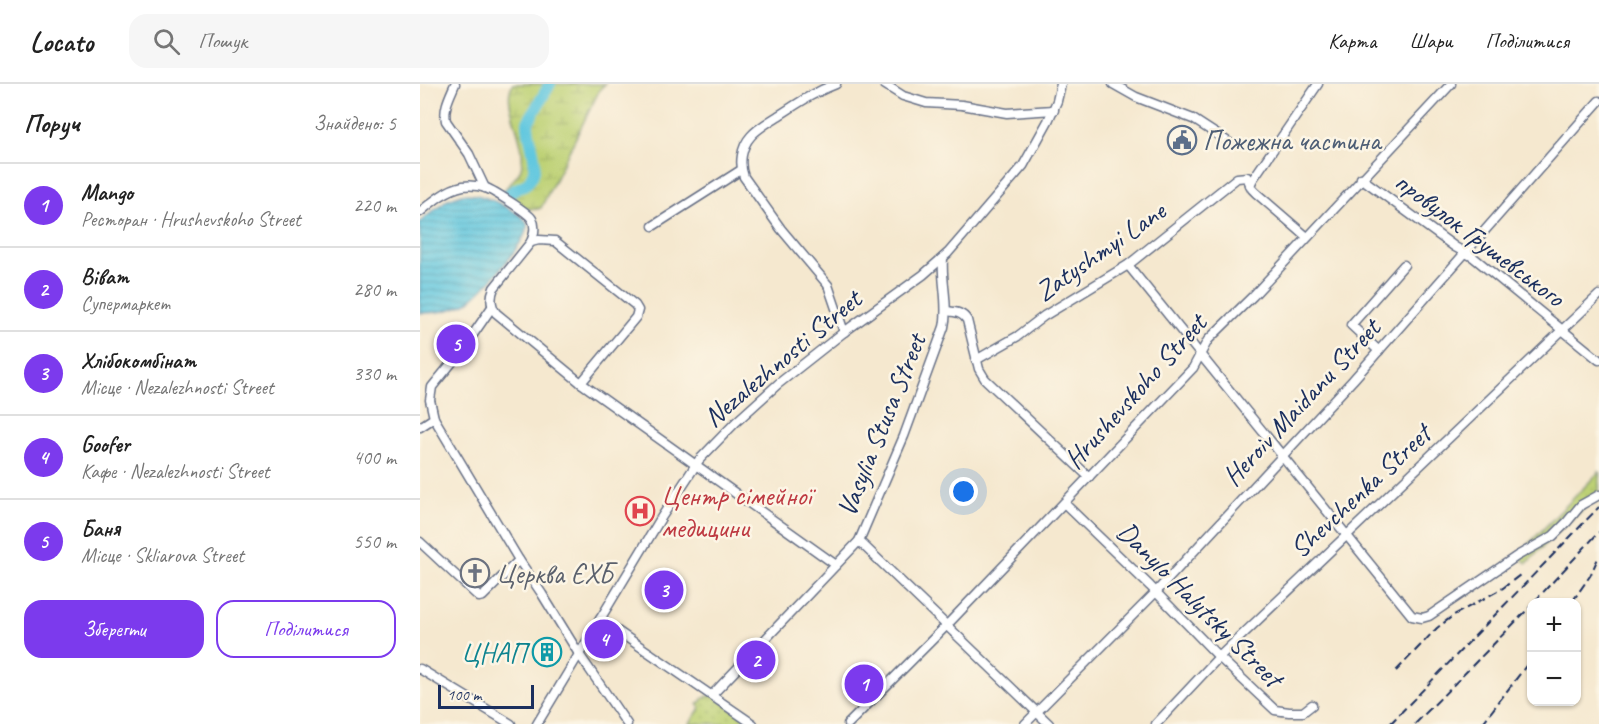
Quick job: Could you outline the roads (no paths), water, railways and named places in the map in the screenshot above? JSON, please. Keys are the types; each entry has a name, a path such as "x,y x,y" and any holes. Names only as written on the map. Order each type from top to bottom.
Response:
{"street":[{"path":"455,84 446,106 446,121 469,154 485,188"},
{"path":"836,84 809,96 751,136 743,153 741,170 781,229 824,278 844,332"},
{"path":"884,84 903,96 926,103 962,105 1007,113 1054,110"},
{"name":"Nezalezhnosti Street","path":"537,724 696,464 718,439 778,384 943,258 1023,166 1054,110 1061,84"},
{"path":"1113,84 1136,97 1193,119 1230,143"},
{"path":"1307,237 1256,193 1249,181 1318,84"},
{"name":"Hrushevskoho Street","path":"848,724 946,626 1193,368 1208,340 1253,296 1451,84"},
{"name":"Heroiv Maidanu Street","path":"1025,724 1156,592 1353,380 1599,101"},
{"path":"653,226 741,170"},
{"name":"Zatyshmyi Lane","path":"976,360 1018,336 1044,316 1128,265 1237,178 1249,181"},
{"name":"провулок Грушевського","path":"1362,178 1473,258 1599,360"},
{"path":"420,212 456,188 472,186 485,188 526,212 532,219 534,232 531,242 494,288 492,306 463,349 431,389 430,403 434,418 519,560 627,724"},
{"path":"531,242 539,240 555,242 635,305 638,310 636,316 581,383"},
{"name":"Vasylia Stusa Street","path":"712,695 859,541 904,436 945,323 943,258"},
{"path":"1128,265 1408,613 1417,618 1429,616 1517,556 1553,536 1581,505 1599,495"},
{"path":"1378,351 1351,325 1404,265"},
{"name":"Shevchenka Street","path":"1156,724 1219,657 1599,294"},
{"path":"492,306 501,318 581,383 836,565"},
{"path":"946,311 965,316 976,360 985,379 1089,477"},
{"path":"420,427 434,418"},
{"name":"Danylo Halytsky Street","path":"1064,503 1275,710 1303,712 1312,705"},
{"path":"859,541 1049,724"},
{"path":"421,543 479,597 483,596 519,560"},
{"path":"600,618 753,724"},
{"path":"420,669 511,724"}],"water":[{"path":"462,194 485,197 514,212 525,220 527,224 525,232 502,267 472,299 448,310 420,313 420,222 448,199"}],"waterway":[{"path":"507,196 532,177 535,162 528,122 550,84"}],"railway":[{"path":"1390,724 1599,507"},
{"path":"1538,598 1599,532"},
{"path":"1575,598 1590,576 1599,556"},
{"path":"1396,671 1437,628 1454,615 1503,588 1520,575"},
{"path":"1415,724 1527,610"},
{"path":"1482,724 1527,665"}],"place":[{"name":"Пожежна частина","path":"1182,140"},
{"name":"Баня","path":"456,344"},
{"name":"Центр сімейної медицини","path":"640,511"},
{"name":"Церква ЄХБ","path":"475,573"},
{"name":"Хлібокомбінат","path":"664,590"},
{"name":"Goofer","path":"604,639"},
{"name":"ЦНАП","path":"547,652"},
{"name":"Віват","path":"756,660"},
{"name":"Mango","path":"864,684"}]}
